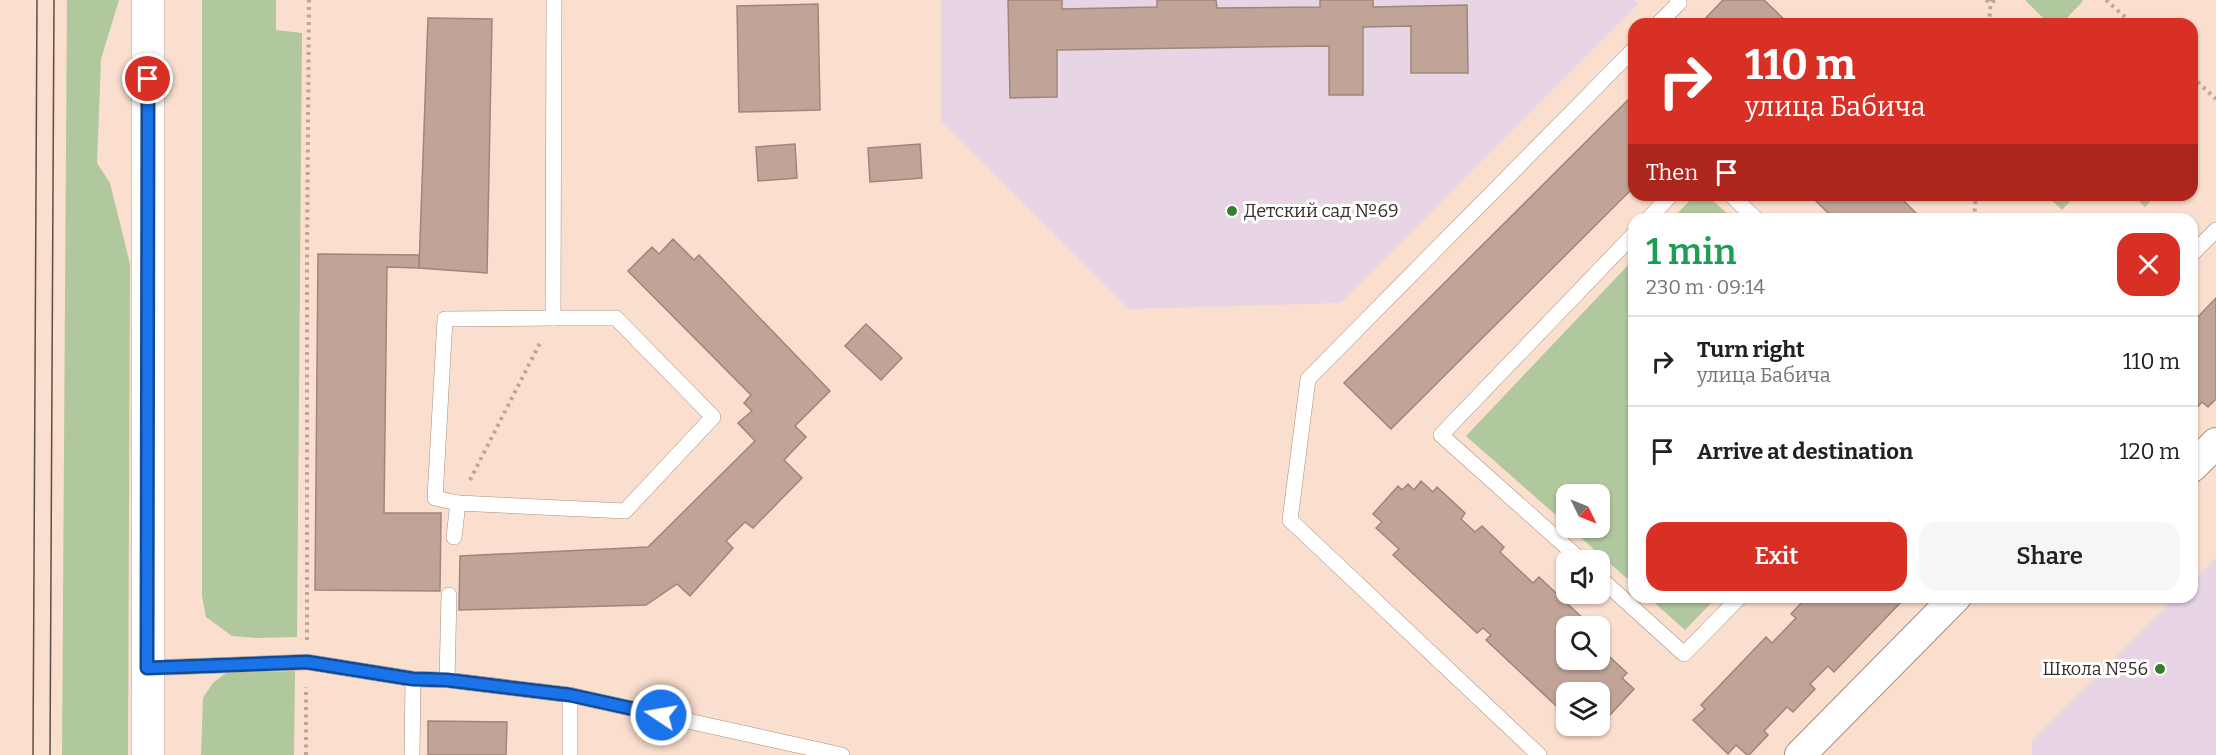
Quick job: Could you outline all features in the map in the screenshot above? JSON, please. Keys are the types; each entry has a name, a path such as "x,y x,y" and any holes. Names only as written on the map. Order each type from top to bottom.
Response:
{"street":[{"path":"148,0 148,755"},
{"path":"2198,460 2216,443"},
{"path":"1800,755 1950,603"}],"lane":[{"path":"553,318 554,0"},
{"path":"1664,18 1679,3 1677,0"},
{"path":"1539,755 1290,520 1308,379 1628,55"},
{"path":"1654,213 1665,201"},
{"path":"1737,201 1750,213"},
{"path":"2198,248 2216,230"},
{"path":"1570,550 1441,435 1628,240"},
{"path":"616,318 713,417 625,511 458,503 435,498 445,320 616,318"},
{"path":"454,537 458,503"},
{"path":"1610,587 1684,654 1734,603"},
{"path":"447,680 449,595"},
{"path":"147,668 307,662 413,679 447,680 570,695 842,755"},
{"path":"412,755 413,679"},
{"path":"570,695 570,755"}],"path":[{"path":"306,755 306,278 309,0"},
{"path":"2106,0 2126,18"},
{"path":"1990,18 1991,1"},
{"path":"2198,82 2216,99"},
{"path":"458,503 553,318"}],"shaded area":[{"name":"Детский сад №69","path":"941,0 1635,0 1638,4 1340,303 1128,309 941,120"},
{"name":"Школа №56","path":"2216,558 2216,755 2032,755 2032,741 2170,603 2198,603 2198,576"}],"green space":[{"path":"67,0 119,0 101,59 97,163 110,183 130,264 128,755 62,755"},
{"path":"202,0 276,0 276,30 302,33 297,637 232,636 206,617 202,596"},
{"path":"2025,0 2083,1 2067,18 2043,18"},
{"path":"1689,201 1714,201 1726,213 1678,213"},
{"path":"2052,201 2070,201 2062,210"},
{"path":"2139,201 2150,201 2145,207"},
{"path":"1628,265 1628,580 1610,564 1610,550 1595,550 1581,538 1610,538 1610,484 1556,484 1556,515 1466,436"},
{"path":"1655,603 1711,603 1685,630"},
{"path":"295,671 294,755 201,755 203,698 213,683 226,673"}],"building":[{"path":"1008,0 1062,0 1062,9 1157,7 1157,0 1216,0 1217,8 1320,7 1320,0 1373,0 1373,7 1467,5 1468,73 1411,73 1411,26 1363,27 1363,95 1329,95 1329,46 1057,50 1057,97 1010,98"},
{"path":"1723,0 1764,0 1783,18 1706,18"},
{"path":"818,4 820,110 739,112 737,6"},
{"path":"428,18 492,19 487,273 419,268"},
{"path":"1628,100 1628,193 1391,429 1344,383"},
{"path":"795,144 797,178 758,181 756,147"},
{"path":"920,144 922,178 870,182 868,148"},
{"path":"1816,201 1904,201 1916,213 1828,213"},
{"path":"673,239 694,260 699,255 830,391 795,426 806,437 784,460 802,478 753,528 745,522 726,541 733,548 690,596 677,584 646,605 459,610 460,556 648,547 755,441 738,423 752,411 744,403 751,395 628,271 652,247 659,254"},
{"path":"318,254 419,255 419,268 387,267 384,513 441,513 440,591 315,590"},
{"path":"2216,298 2216,399 2208,407 2202,402 2198,406 2198,317"},
{"path":"866,324 902,358 881,380 845,346"},
{"path":"1421,481 1433,492 1437,487 1465,513 1461,519 1475,532 1482,526 1504,547 1500,552 1533,583 1539,577 1556,593 1556,604 1568,604 1581,616 1556,616 1556,670 1610,670 1610,657 1627,673 1622,678 1634,689 1610,715 1610,682 1556,682 1556,706 1486,640 1491,635 1483,628 1477,633 1393,555 1399,549 1376,528 1382,522 1373,514 1398,486 1402,490 1408,484 1414,490"},
{"path":"1801,603 1900,603 1834,672 1828,666 1810,684 1815,689 1793,712 1787,707 1764,731 1768,735 1749,755 1736,745 1728,754 1693,720 1705,709 1701,705 1766,637 1772,643 1796,618 1791,614"},
{"path":"428,721 507,722 506,755 428,755"}],"tram line":[{"path":"33,755 37,0"},
{"path":"50,755 54,0"}],"place":[{"name":"Детский сад №69","path":"1232,211"},
{"name":"Школа №56","path":"2160,669"}],"route":[{"path":"148,79 147,668 307,662 413,679 447,680 570,695 661,715"}]}
